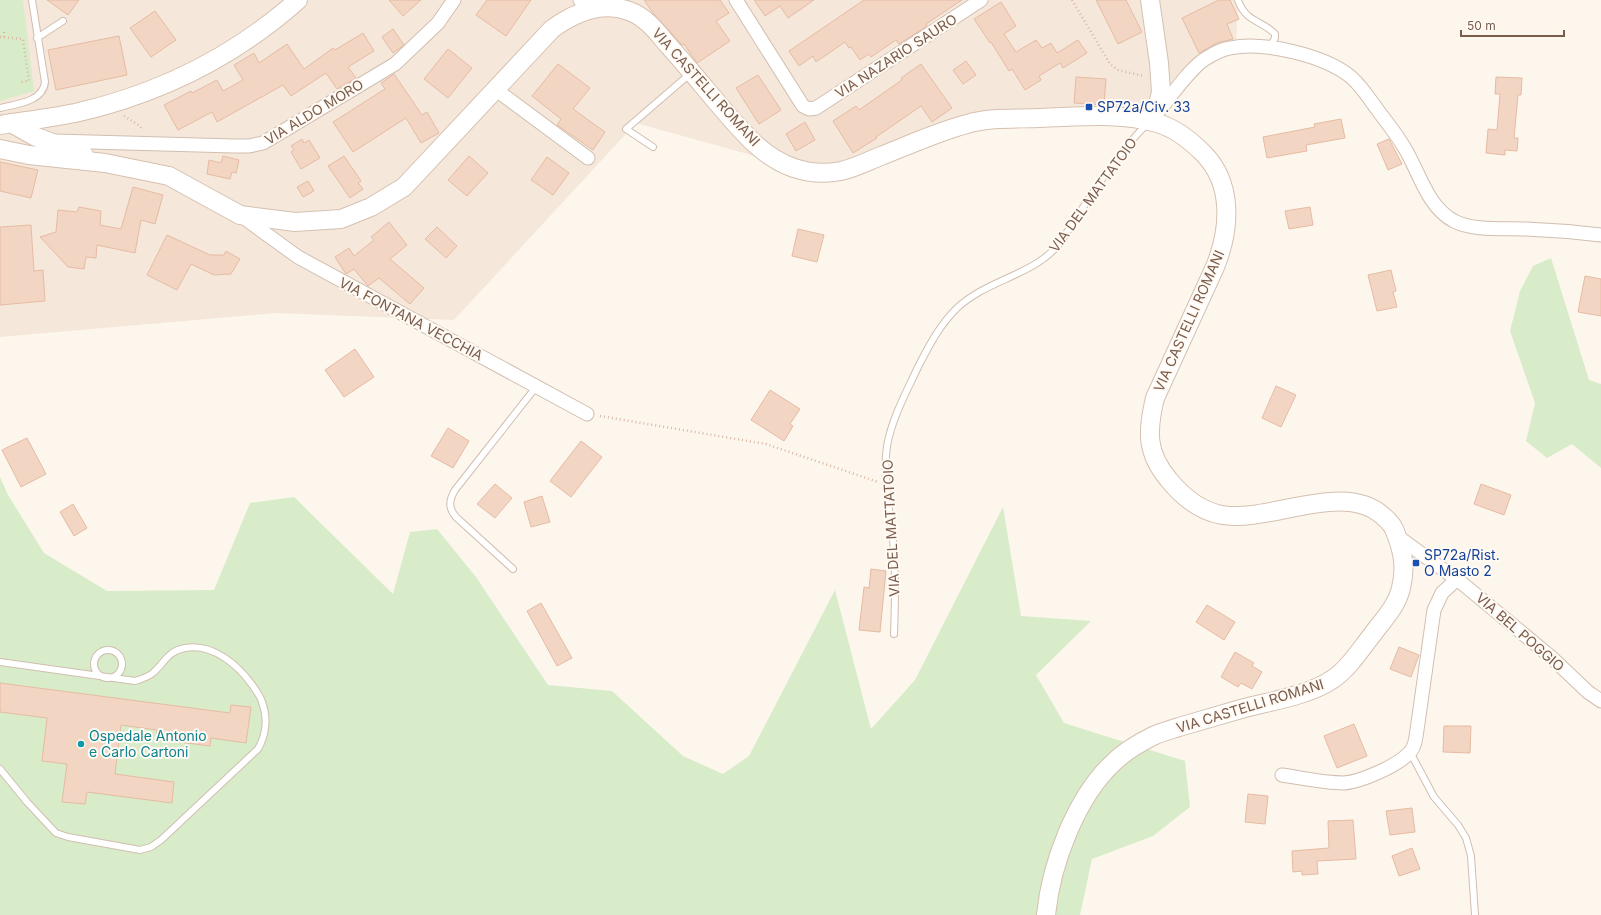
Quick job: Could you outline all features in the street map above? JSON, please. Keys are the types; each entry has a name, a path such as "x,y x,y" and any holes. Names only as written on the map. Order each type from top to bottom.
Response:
{"street":[{"path":"6,124 75,113 158,88 205,66 244,41 298,0"},
{"name":"VIA ALDO MORO","path":"46,141 234,146 250,146 263,143 395,64 438,23 454,0"},
{"name":"VIA NAZARIO SAURO","path":"736,0 803,106 809,110 816,108 981,0"},
{"name":"VIA CASTELLI ROMANI","path":"105,163 169,176 240,215 295,222 341,219 371,207 404,187 552,28 565,19 580,13 587,4 619,8 630,11 642,18 652,26 750,140 768,155 794,168 813,172 832,172 849,169 928,137 968,123 1002,119 1104,116 1130,118 1150,121 1168,127 1189,140 1212,162 1219,177 1225,194 1225,236 1218,259 1155,398 1152,410 1150,437 1151,448 1155,460 1160,470 1180,493 1211,512 1241,516 1336,501 1363,504 1374,508 1391,523 1397,536 1404,556 1403,578 1397,600 1392,609 1352,661 1338,676 1325,684 1301,693 1210,717 1155,735 1129,750 1113,762 1087,795 1076,815 1054,871 1048,895 1046,915"},
{"path":"1148,4 1161,80 1160,97 1150,121"},
{"path":"1150,121 1194,68 1204,60 1224,49 1242,46 1270,47 1289,51 1324,62 1355,80 1400,141 1435,204 1454,222 1467,226 1484,228 1552,230 1601,235"},
{"path":"495,89 588,158"},
{"path":"41,119 46,141"},
{"path":"6,124 105,163"},
{"path":"0,149 30,155 105,163"},
{"name":"VIA FONTANA VECCHIA","path":"240,215 298,257 587,414"},
{"name":"VIA BEL POGGIO","path":"1397,536 1457,579 1551,657 1588,692 1601,701"},
{"path":"1282,775 1336,782 1354,781 1367,777 1397,762 1410,752 1416,738 1434,610 1442,593 1457,579"}],"lane":[{"path":"0,108 33,99 42,91 45,82 32,0"},
{"path":"1238,0 1245,14 1275,34 1275,38 1270,47"},
{"path":"37,38 63,21"},
{"path":"653,147 626,129 691,72"},
{"name":"VIA DEL MATTATOIO","path":"894,634 895,570 887,485 887,457 891,431 905,393 938,329 960,306 977,294 1004,279 1034,266 1051,254 1060,243 1110,167 1150,121"},
{"path":"513,569 456,517 451,510 450,499 455,490 536,387"},
{"path":"0,662 103,677 110,678 116,676 122,665 122,659 115,651 104,650 96,656 94,666 99,675 103,677 135,681 146,678 155,672 161,663 171,654 184,648 199,647 214,652 244,673 262,702 265,726 264,739 258,749 161,840 151,847 140,850 68,837 56,833 27,802 0,769"},
{"path":"1410,752 1434,797 1458,825 1466,838 1472,862 1475,915"}],"path":[{"path":"1072,0 1110,64 1118,70 1161,80"},
{"path":"4,30 2,37 23,39 29,81 21,82"},
{"path":"115,102 122,115 142,128 144,132 145,144"},
{"path":"587,414 766,444 887,485"}],"shaded area":[{"path":"0,0 1238,0 1236,47 1214,54 1150,121 969,123 813,172 636,123 454,320 276,313 0,337"}],"green space":[{"path":"0,0 23,0 34,91 0,101"},
{"path":"1551,258 1589,380 1601,384 1601,468 1572,444 1547,458 1526,441 1535,403 1510,331 1520,291 1533,266"},
{"path":"0,477 8,495 44,553 107,591 214,590 250,503 294,497 393,594 410,532 437,529 476,577 548,685 612,691 683,756 723,774 749,756 835,590 871,729 915,680 1003,507 1021,616 1091,621 1036,675 1064,723 1185,761 1190,807 1153,836 1092,859 1080,915 0,915"}],"building":[{"path":"47,0 79,0 68,15"},
{"path":"389,0 421,0 403,16"},
{"path":"487,0 531,0 506,36 476,15"},
{"path":"644,0 720,0 729,13 716,21 730,41 697,63 684,44 682,45 653,13"},
{"path":"754,0 814,0 788,18 780,6 765,16"},
{"path":"864,0 962,0 926,24 927,26 899,44 896,40 871,57 869,54 860,60 851,47 849,48 845,42 816,62 813,56 799,66 789,51"},
{"path":"1096,0 1126,0 1142,32 1118,44"},
{"path":"1219,0 1230,0 1239,19 1227,24 1233,39 1217,43 1199,53 1182,18"},
{"path":"1001,2 1016,26 1004,34 1016,52 1036,40 1042,48 1051,43 1057,53 1078,40 1087,53 1063,68 1060,63 1039,76 1041,80 1025,90 1012,69 1009,71 991,42 990,43 974,19"},
{"path":"155,11 176,40 151,57 130,28"},
{"path":"393,29 404,45 393,53 382,37"},
{"path":"363,33 374,51 348,67 356,78 337,89 326,73 291,96 283,85 217,122 212,112 178,130 164,105 217,80 223,91 243,80 234,65 254,53 259,63 287,44 304,69 333,48 335,50"},
{"path":"119,36 127,75 56,90 48,50"},
{"path":"448,49 472,68 448,98 424,79"},
{"path":"966,61 976,75 963,84 953,70"},
{"path":"558,64 590,88 573,109 605,132 593,150 557,125 561,119 532,96"},
{"path":"921,64 952,108 932,122 921,106 876,137 877,138 853,153 833,121 856,106 859,110 902,80 901,78"},
{"path":"394,74 422,115 427,112 439,133 421,143 406,118 353,152 333,122 385,89 381,83"},
{"path":"758,75 781,110 759,124 736,88"},
{"path":"1076,77 1106,79 1104,105 1074,103"},
{"path":"1496,77 1522,78 1521,95 1518,95 1514,138 1518,138 1517,151 1505,150 1505,155 1486,153 1488,129 1497,130 1500,94 1495,94"},
{"path":"1341,119 1345,138 1306,145 1307,151 1267,158 1263,137 1315,127 1314,124"},
{"path":"805,122 815,140 796,151 786,134"},
{"path":"302,139 304,143 309,140 320,158 301,169 291,152 294,150 291,146"},
{"path":"1389,139 1402,164 1388,170 1377,144"},
{"path":"223,156 239,160 236,173 232,172 230,179 207,174 209,160 221,163"},
{"path":"344,156 361,181 358,183 363,189 350,198 328,166"},
{"path":"469,156 488,173 467,196 448,180"},
{"path":"547,157 569,173 553,195 531,180"},
{"path":"0,162 38,170 31,198 0,191"},
{"path":"308,181 314,191 303,197 297,187"},
{"path":"133,187 163,195 155,224 141,220 135,253 97,245 96,258 86,257 84,269 68,267 40,237 56,232 58,210 77,212 79,207 101,211 100,225 121,229"},
{"path":"1310,207 1313,225 1289,229 1285,211"},
{"path":"389,222 407,245 390,259 424,288 410,304 379,278 368,286 354,269 346,274 335,257 349,248 354,256 374,240 371,237"},
{"path":"31,225 34,271 43,270 45,301 0,305 0,227"},
{"path":"437,227 457,246 446,258 425,239"},
{"path":"798,229 824,235 817,262 792,256"},
{"path":"167,235 210,255 224,255 226,251 240,259 231,274 214,275 191,264 177,290 147,275"},
{"path":"1391,270 1396,291 1393,292 1397,307 1377,311 1368,275"},
{"path":"1585,276 1601,279 1601,316 1578,312"},
{"path":"355,349 374,377 344,397 325,370"},
{"path":"1276,386 1296,395 1281,427 1262,418"},
{"path":"770,390 800,409 790,424 793,426 784,441 751,420"},
{"path":"448,428 469,441 453,468 431,456"},
{"path":"27,438 46,474 21,487 2,450"},
{"path":"581,441 602,457 571,497 550,481"},
{"path":"495,484 512,498 495,518 477,504"},
{"path":"1481,484 1511,495 1504,515 1474,504"},
{"path":"542,496 550,522 531,527 524,502"},
{"path":"73,504 87,528 74,536 60,512"},
{"path":"871,569 886,571 880,632 859,630 864,587 869,588"},
{"path":"541,603 572,658 557,666 527,611"},
{"path":"1207,605 1235,622 1224,640 1196,622"},
{"path":"1399,647 1419,655 1411,677 1390,669"},
{"path":"1235,652 1254,663 1252,666 1262,672 1252,689 1241,683 1238,687 1221,677"},
{"name":"Ospedale Antonio e Carlo Cartoni","path":"0,683 230,713 231,705 251,707 246,743 211,738 210,746 156,739 157,730 121,725 115,774 174,782 172,803 87,792 85,804 62,802 67,764 42,761 47,718 0,712"},
{"path":"1354,724 1367,756 1337,768 1324,736"},
{"path":"1444,726 1471,726 1470,753 1443,752"},
{"path":"1248,794 1268,796 1265,824 1245,822"},
{"path":"1412,808 1415,832 1390,835 1386,811"},
{"path":"1353,820 1356,859 1317,861 1318,874 1302,875 1302,871 1293,872 1292,851 1329,848 1328,821"},
{"path":"1412,848 1420,869 1399,876 1392,856"}],"place":[{"name":"SP72a/Civ. 33","path":"1089,107"},
{"name":"SP72a/Rist. O Masto 2","path":"1416,563"},
{"name":"Ospedale Antonio e Carlo Cartoni","path":"81,744"}]}
